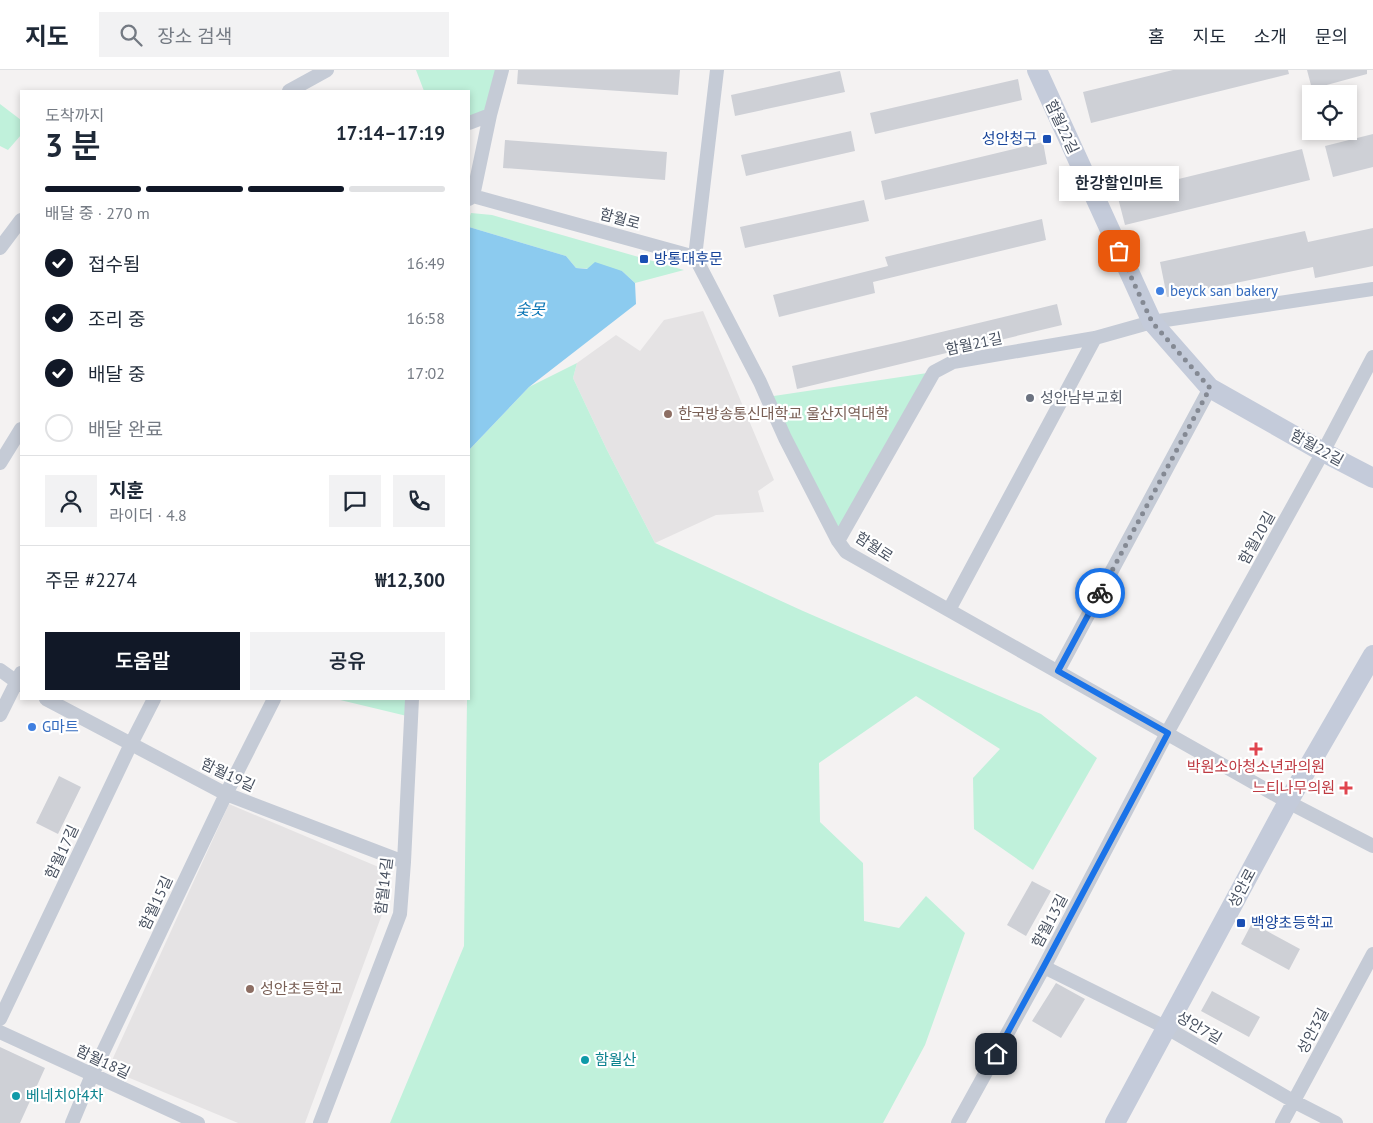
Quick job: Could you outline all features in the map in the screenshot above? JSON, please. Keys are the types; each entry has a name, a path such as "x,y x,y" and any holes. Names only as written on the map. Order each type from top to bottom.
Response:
{"street":[{"path":"291,90 327,70"},
{"name":"함월로","path":"502,70 471,197 695,256 760,382 784,438 838,541 846,552 1288,802 1373,846"},
{"path":"695,256 717,70"},
{"name":"함월22길","path":"1037,70 1152,322 1210,388 1373,478"},
{"path":"470,123 490,115"},
{"path":"0,248 20,221"},
{"name":"함월21길","path":"838,541 934,372 953,362 1095,338 1152,322 1373,289"},
{"path":"950,610 1095,338"},
{"name":"함월20길","path":"1168,733 1323,452 1373,357"},
{"path":"1058,671 1210,388"},
{"path":"0,464 20,431"},
{"name":"성안로","path":"1116,1123 1288,802 1373,655"},
{"path":"0,670 19,680 0,715"},
{"name":"함월19길","path":"48,700 226,794 404,862"},
{"name":"함월17길","path":"0,1019 153,700"},
{"name":"함월15길","path":"72,1123 92,1075 226,794 273,700"},
{"name":"함월14길","path":"320,1123 400,914 412,700"},
{"name":"함월13길","path":"958,1123 1168,733"},
{"name":"성안3길","path":"1282,1123 1373,954"},
{"name":"성안7길","path":"1044,966 1167,1028 1336,1123"},
{"name":"함월18길","path":"0,1032 194,1122"}],"shaded area":[{"name":"한국방송통신대학교 울산지역대학","path":"703,311 774,480 758,491 764,512 716,515 655,543 607,450 573,378 577,363 616,335 640,351 664,320"},
{"name":"성안초등학교","path":"229,804 388,871 384,909 305,1123 238,1123 108,1069"}],"green space":[{"path":"416,70 502,70 490,115 470,123 470,90 424,90"},
{"path":"0,104 20,119 20,136 8,150 0,146"},
{"path":"471,213 492,215 684,270 635,283 622,271 576,268 566,256 470,227"},
{"path":"577,363 573,378 607,450 655,543 803,611 1041,714 1097,758 1033,870 974,829 973,778 1000,749 916,696 819,763 820,822 863,863 864,921 899,928 926,896 965,933 925,1045 883,1123 390,1123 464,946 467,700 470,700 470,449 529,387"},
{"path":"934,372 838,541 767,397"},
{"path":"340,700 412,700 411,717"}],"water":[{"name":"숯못","path":"470,227 566,256 576,268 587,269 595,262 622,271 635,283 636,304 529,387 470,449"}],"building":[{"path":"518,70 680,70 678,95 517,84"},
{"path":"1173,70 1288,70 1289,74 1091,123 1083,92"},
{"path":"1307,70 1367,70 1367,74 1327,85 1311,85"},
{"path":"840,71 845,92 735,116 731,95"},
{"path":"1018,79 1022,100 875,134 870,113"},
{"path":"851,131 855,151 746,176 741,155"},
{"path":"1373,134 1373,167 1333,177 1325,146 1357,140 1357,138"},
{"path":"505,140 667,152 665,180 503,168"},
{"path":"1043,142 1047,164 885,200 881,181"},
{"path":"1302,149 1310,180 1125,225 1117,194"},
{"path":"864,200 869,221 745,248 740,227"},
{"path":"1042,219 1046,240 873,282 875,293 779,317 773,295 888,266 885,257"},
{"path":"1373,228 1373,266 1315,278 1313,267 1167,297 1160,262 1305,231 1308,242"},
{"path":"1057,304 1062,325 797,389 792,366"},
{"path":"59,776 81,787 58,834 36,823"},
{"path":"1032,881 1051,891 1026,936 1007,925"},
{"path":"1252,923 1300,949 1289,970 1241,944"},
{"path":"1056,983 1085,999 1061,1038 1032,1021"},
{"path":"1212,991 1260,1017 1249,1037 1201,1011"},
{"name":"베네치아4차","path":"0,1047 45,1068 20,1123 0,1123"}],"way so far":[{"path":"1100,593 1210,388 1152,322 1119,251"}],"place":[{"name":"성안청구","path":"1047,139"},
{"name":"한강할인마트","path":"1119,251"},
{"name":"방통대후문","path":"644,259"},
{"name":"beyck san bakery","path":"1160,291"},
{"name":"성안남부교회","path":"1030,398"},
{"name":"한국방송통신대학교 울산지역대학","path":"668,414"},
{"name":"G마트","path":"32,727"},
{"name":"박원소아청소년과의원","path":"1256,749"},
{"name":"느티나무의원","path":"1346,788"},
{"name":"백양초등학교","path":"1241,923"},
{"name":"성안초등학교","path":"250,989"},
{"name":"함월산","path":"585,1060"},
{"name":"베네치아4차","path":"16,1096"}],"route":[{"path":"996,1054 1168,733 1058,671 1100,593"}]}
